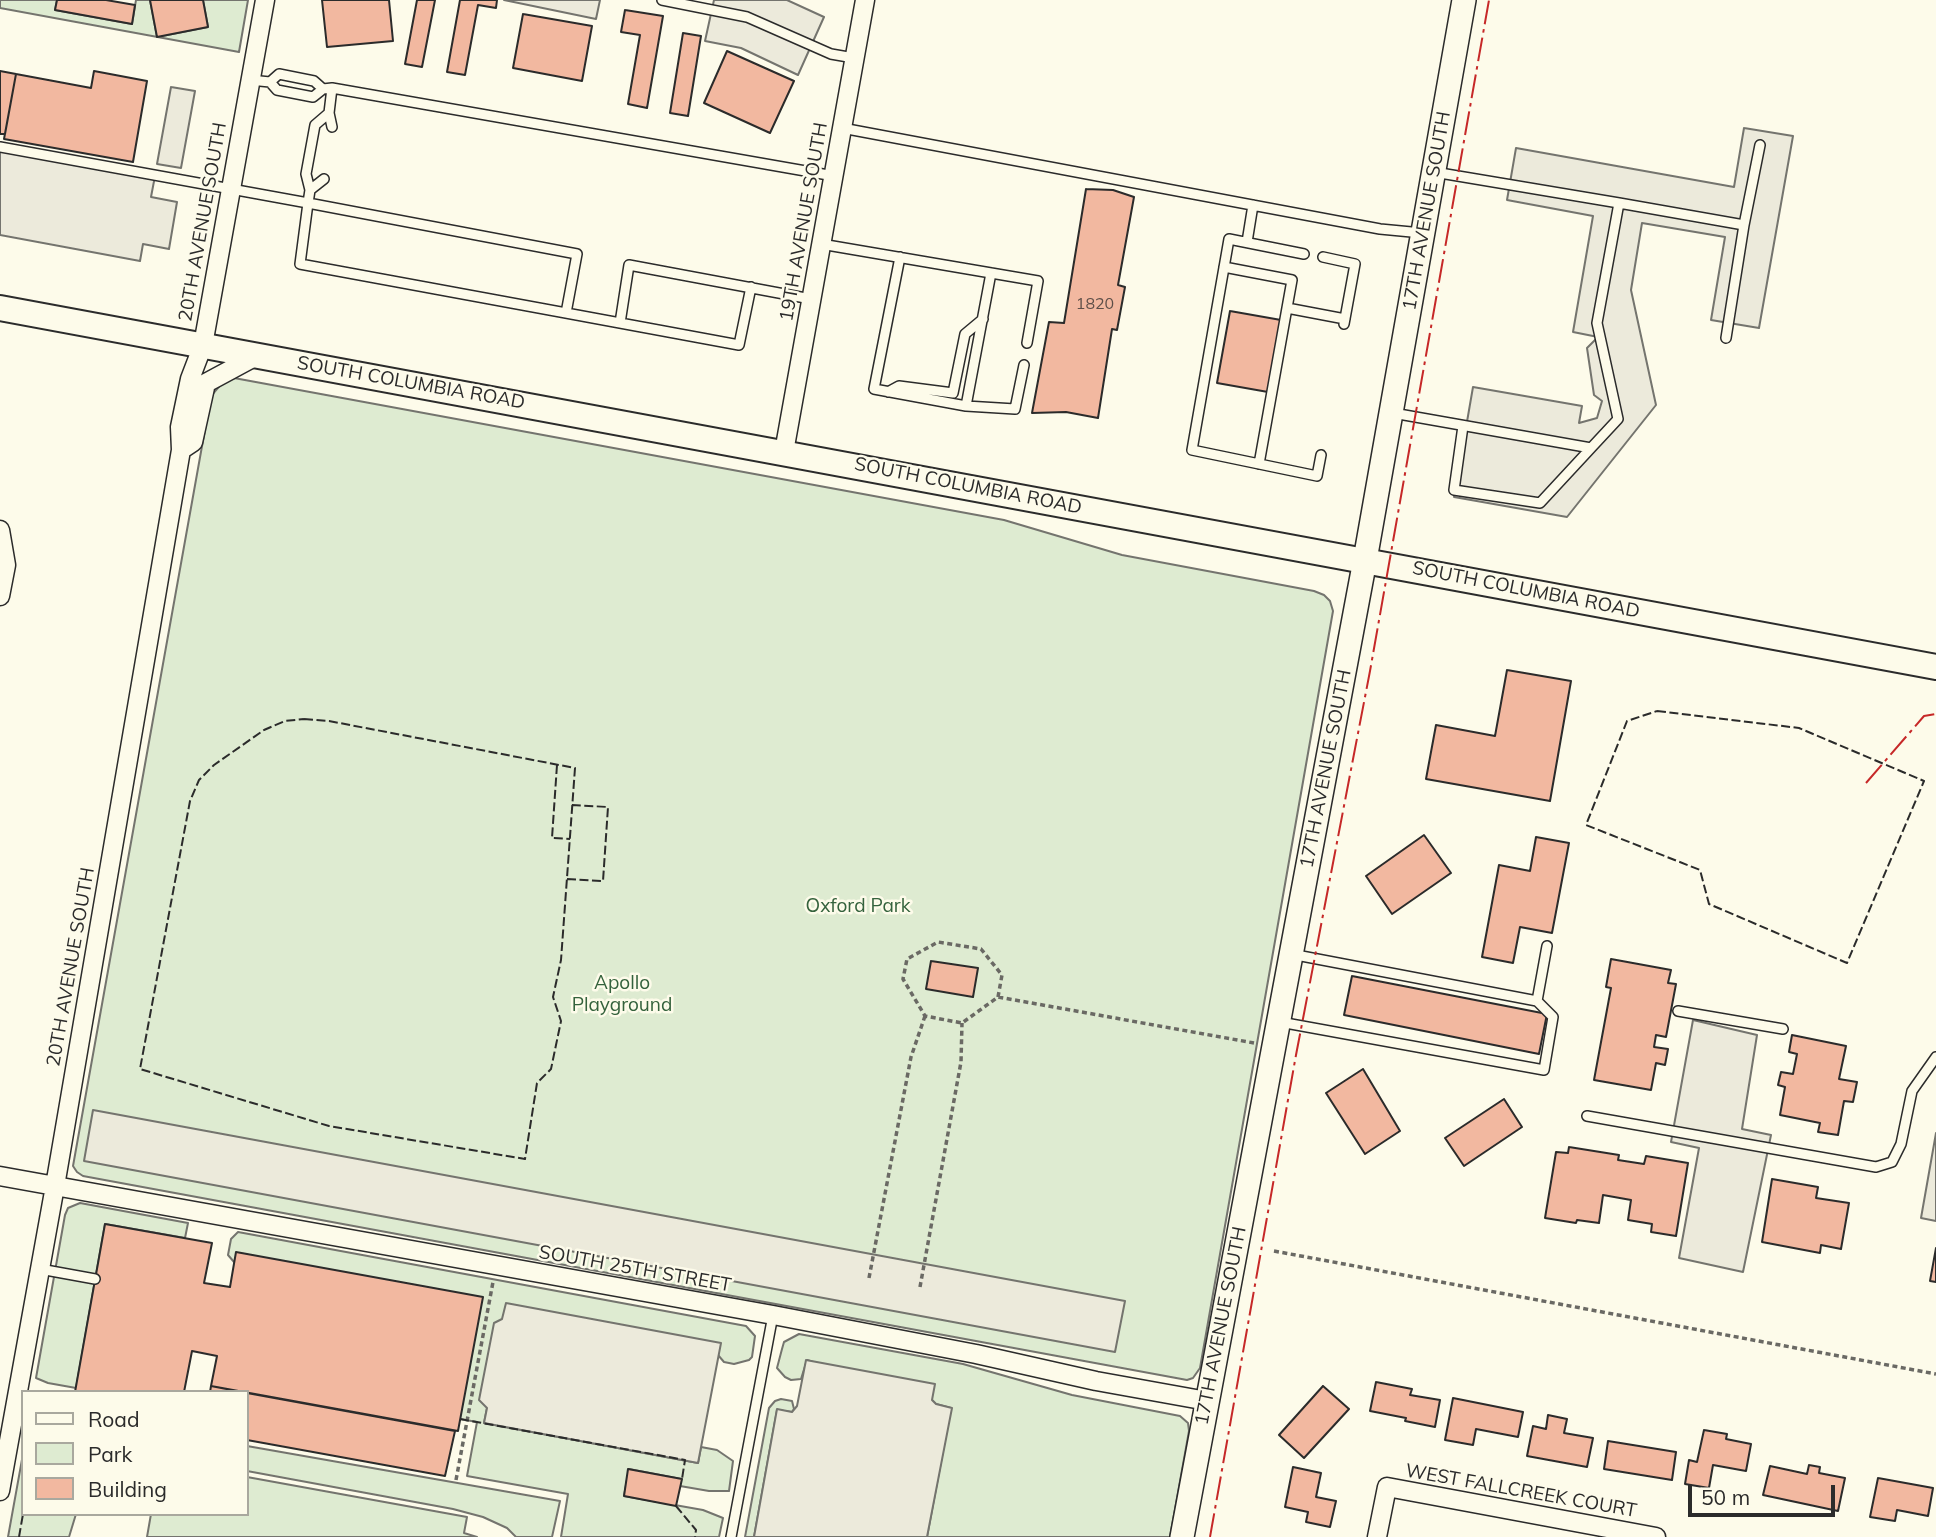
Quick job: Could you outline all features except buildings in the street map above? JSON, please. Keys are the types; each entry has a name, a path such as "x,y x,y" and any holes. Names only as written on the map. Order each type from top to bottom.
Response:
{"main road":[{"name":"SOUTH COLUMBIA ROAD","path":"0,308 1936,667"}],"street":[{"name":"20TH AVENUE SOUTH","path":"0,1491 181,450 180,427 190,379 203,345 265,0"},
{"name":"19TH AVENUE SOUTH","path":"785,452 864,0"},
{"name":"17TH AVENUE SOUTH","path":"1182,1537 1366,560 1464,0"},
{"name":"20TH AVENUE SOUTH","path":"181,450 193,442 206,383 258,355"},
{"path":"0,530 6,565 0,596"},
{"name":"SOUTH 25TH STREET","path":"0,1176 773,1315 1207,1401"},
{"name":"WEST FALLCREEK COURT","path":"1377,1537 1387,1488 1656,1537"}],"lane":[{"path":"662,0 747,17 831,54 854,58"},
{"path":"250,80 270,82 279,74 314,81 328,89 834,176"},
{"path":"270,82 276,90 313,97 328,89"},
{"path":"328,89 332,127"},
{"path":"329,113 315,125 306,174 310,190 300,264 739,345 751,287"},
{"path":"842,128 1380,229 1423,233"},
{"path":"1726,338 1760,145"},
{"path":"0,147 577,254 566,313"},
{"path":"1434,172 1745,225"},
{"path":"310,190 324,179"},
{"path":"1463,426 1454,490 1540,503 1618,419 1597,323 1619,203"},
{"path":"1247,242 1253,205"},
{"path":"1304,254 1229,239 1192,450 1317,475 1321,455"},
{"path":"821,244 1038,281 1027,343"},
{"path":"900,257 874,389 966,406 1015,409 1024,365"},
{"path":"1287,308 1344,321 1355,264 1322,257"},
{"path":"620,323 629,265 811,299"},
{"path":"1224,268 1292,280 1259,464"},
{"path":"966,406 990,273"},
{"path":"888,392 899,386 953,393 965,334 983,319"},
{"path":"1391,413 1591,448"},
{"path":"1537,1001 1547,946"},
{"path":"1278,1022 1544,1070 1553,1017 1537,1001 1291,954"},
{"path":"1678,1011 1783,1029"},
{"path":"1587,1116 1875,1167 1892,1162 1901,1144 1912,1091 1936,1057"},
{"path":"40,1269 95,1279"},
{"path":"731,1537 773,1315"}],"path":[{"path":"938,942 981,949 1002,975 998,997 961,1023 925,1016 903,979 907,959 938,942"},
{"path":"998,997 1273,1047"},
{"path":"869,1278 911,1057 925,1016"},
{"path":"920,1287 961,1062 961,1023"},
{"path":"1273,1251 1936,1374"},
{"path":"456,1480 496,1265"}],"green space":[{"path":"0,0 57,0 55,10 132,24 136,0 150,0 157,37 0,8"},
{"path":"203,0 248,0 239,52 157,37 208,27"},
{"name":"Oxford Park","path":"234,378 1004,520 1122,555 1314,591 1330,601 1333,611 1200,1368 1193,1378 1187,1380 83,1176 77,1172 73,1166 211,396 223,382"},
{"path":"80,1203 188,1223 185,1238 105,1224 76,1388 36,1378 65,1215 68,1208"},
{"path":"238,1232 746,1326 755,1336 752,1357 749,1360 734,1364 724,1362 718,1355 720,1343 487,1408 484,1423 698,1463 701,1447 717,1450 733,1461 729,1491 680,1486 681,1479 629,1469 624,1496 703,1510 723,1518 719,1537 561,1537 568,1494 467,1476 477,1422 460,1419 234,1262 228,1255 231,1239"},
{"path":"799,1334 963,1364 1072,1395 1180,1416 1188,1423 1189,1431 1170,1537 927,1537 951,1408 807,1360 801,1379 791,1380 777,1368 784,1342"},
{"path":"781,1399 792,1401 794,1409 792,1412 777,1410 754,1537 745,1537 769,1408"},
{"path":"248,1446 560,1501 552,1537 516,1537 507,1528 483,1517 453,1509 248,1471"},
{"path":"21,1465 21,1516 75,1516 69,1537 8,1537"},
{"path":"248,1477 467,1517 464,1533 477,1537 147,1537 151,1516 248,1516"}],"shaded area":[{"path":"504,0 600,0 596,19"},
{"path":"714,0 787,0 824,17 798,75 741,48 705,41"},
{"path":"171,87 195,91 181,168 157,164"},
{"path":"1744,128 1793,136 1759,328 1711,320 1725,237 1642,223 1631,290 1656,405 1567,517 1454,497 1473,387 1582,406 1579,423 1597,418 1602,401 1594,395 1587,348 1598,337 1573,332 1593,216 1507,200 1516,148 1734,187"},
{"path":"0,147 155,176 151,197 177,202 169,249 143,244 140,261 0,235"},
{"path":"1693,1020 1757,1035 1742,1129 1771,1135 1743,1272 1679,1258 1699,1148 1671,1142"},
{"path":"93,1110 1125,1301 1115,1352 84,1161"},
{"path":"1936,1133 1936,1221 1921,1218"},
{"path":"506,1303 721,1343 698,1463 484,1423 487,1408 479,1400 494,1323 502,1319"},
{"path":"806,1360 935,1384 932,1400 936,1404 952,1408 927,1537 754,1537 777,1409 792,1412 797,1406"}],"fence":[{"path":"1657,711 1799,728 1924,781 1847,963 1709,904 1700,870 1586,825 1627,721 1657,711"},
{"path":"304,719 329,721 575,768 561,960 553,997 561,1021 551,1069 537,1083 525,1159 329,1126 140,1069 190,801 199,780 214,765 264,730 285,721 304,719"},
{"path":"557,765 552,838 570,839"},
{"path":"567,879 603,881 608,807 572,805"},
{"path":"460,1419 685,1460 682,1479"},
{"path":"676,1506 696,1530 695,1537"},
{"path":"19,1537 23,1516"}],"power":[{"path":"1210,1537 1296,1055 1370,671 1489,0"},
{"path":"1866,783 1924,716 1936,714"}],"park label":[{"name":"Apollo Playground","path":"622,994"}]}
